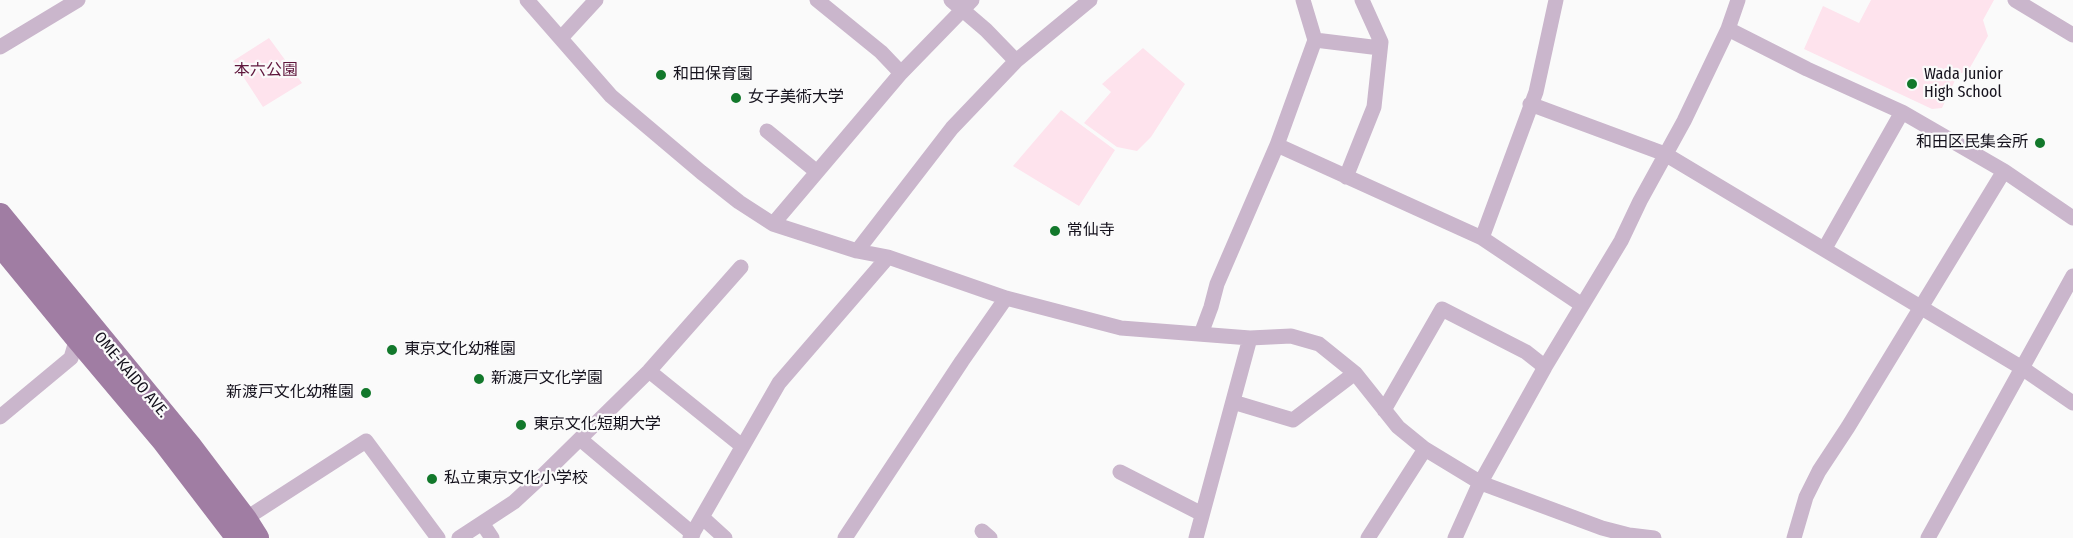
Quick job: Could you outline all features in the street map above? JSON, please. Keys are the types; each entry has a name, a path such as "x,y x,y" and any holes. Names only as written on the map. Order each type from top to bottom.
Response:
{"main road":[{"name":"OME-KAIDO AVE.","path":"0,215 189,445 247,532"},
{"name":"OME-KAIDO AVE.","path":"0,244 163,440 247,532"}],"street":[{"path":"0,47 78,0"},
{"path":"527,0 611,96 701,172 739,202 773,224 857,250 888,257 1006,298 1121,328 1250,338 1291,336 1319,344 1355,373 1398,427 1425,449 1481,483 1602,528 1654,538"},
{"path":"561,38 596,0"},
{"path":"817,0 881,52 901,73"},
{"path":"857,250 952,128 1016,61 1090,0"},
{"path":"1201,334 1217,284 1276,145 1315,40 1303,0"},
{"path":"1346,177 1374,106 1382,42 1362,0"},
{"path":"1482,238 1536,92 1557,0"},
{"path":"1455,538 1481,483 1545,367 1622,241 1728,29 1737,0"},
{"path":"2015,0 2073,35"},
{"path":"773,224 961,3 1016,61"},
{"path":"1728,29 1807,69 1902,112 2004,171 2073,218"},
{"path":"1315,40 1380,48"},
{"path":"1530,104 1665,154 2022,368 2073,403"},
{"path":"1825,248 1902,112"},
{"path":"767,131 817,172"},
{"path":"1276,145 1482,238 1582,305"},
{"path":"1794,538 1806,497 1819,471 2004,171"},
{"path":"580,439 692,536 779,383 888,257"},
{"path":"459,538 514,502 580,439 650,371 741,267"},
{"path":"1928,538 2073,276"},
{"path":"845,538 1006,298"},
{"path":"1384,410 1442,309 1526,352 1545,367"},
{"path":"0,417 71,358 76,338"},
{"path":"1196,538 1250,338"},
{"path":"650,371 742,446"},
{"path":"1233,402 1293,420 1355,373"},
{"path":"247,532 366,441 438,538"},
{"path":"1368,538 1425,449"},
{"path":"1120,472 1202,514"},
{"path":"703,518 725,538"},
{"path":"482,523 492,538"}],"green space":[{"name":"Wada Junior High School","path":"1871,0 1994,0 1983,20 1988,36 1968,71 1958,74 1942,108 1932,109 1804,49 1823,6 1859,23"},
{"name":"本六公園","path":"269,38 302,83 263,107 233,61"},
{"path":"1143,48 1185,84 1151,137 1137,151 1117,147 1084,123 1111,92 1102,84"},
{"path":"1061,110 1115,150 1079,206 1013,166"}],"place":[{"name":"和田保育園","path":"661,75"},
{"name":"Wada Junior High School","path":"1912,84"},
{"name":"女子美術大学","path":"736,98"},
{"name":"和田区民集会所","path":"2040,143"},
{"name":"常仙寺","path":"1055,231"},
{"name":"東京文化幼稚園","path":"392,350"},
{"name":"新渡戸文化学園","path":"479,379"},
{"name":"新渡戸文化幼稚園","path":"366,393"},
{"name":"東京文化短期大学","path":"521,425"},
{"name":"私立東京文化小学校","path":"432,479"}]}
